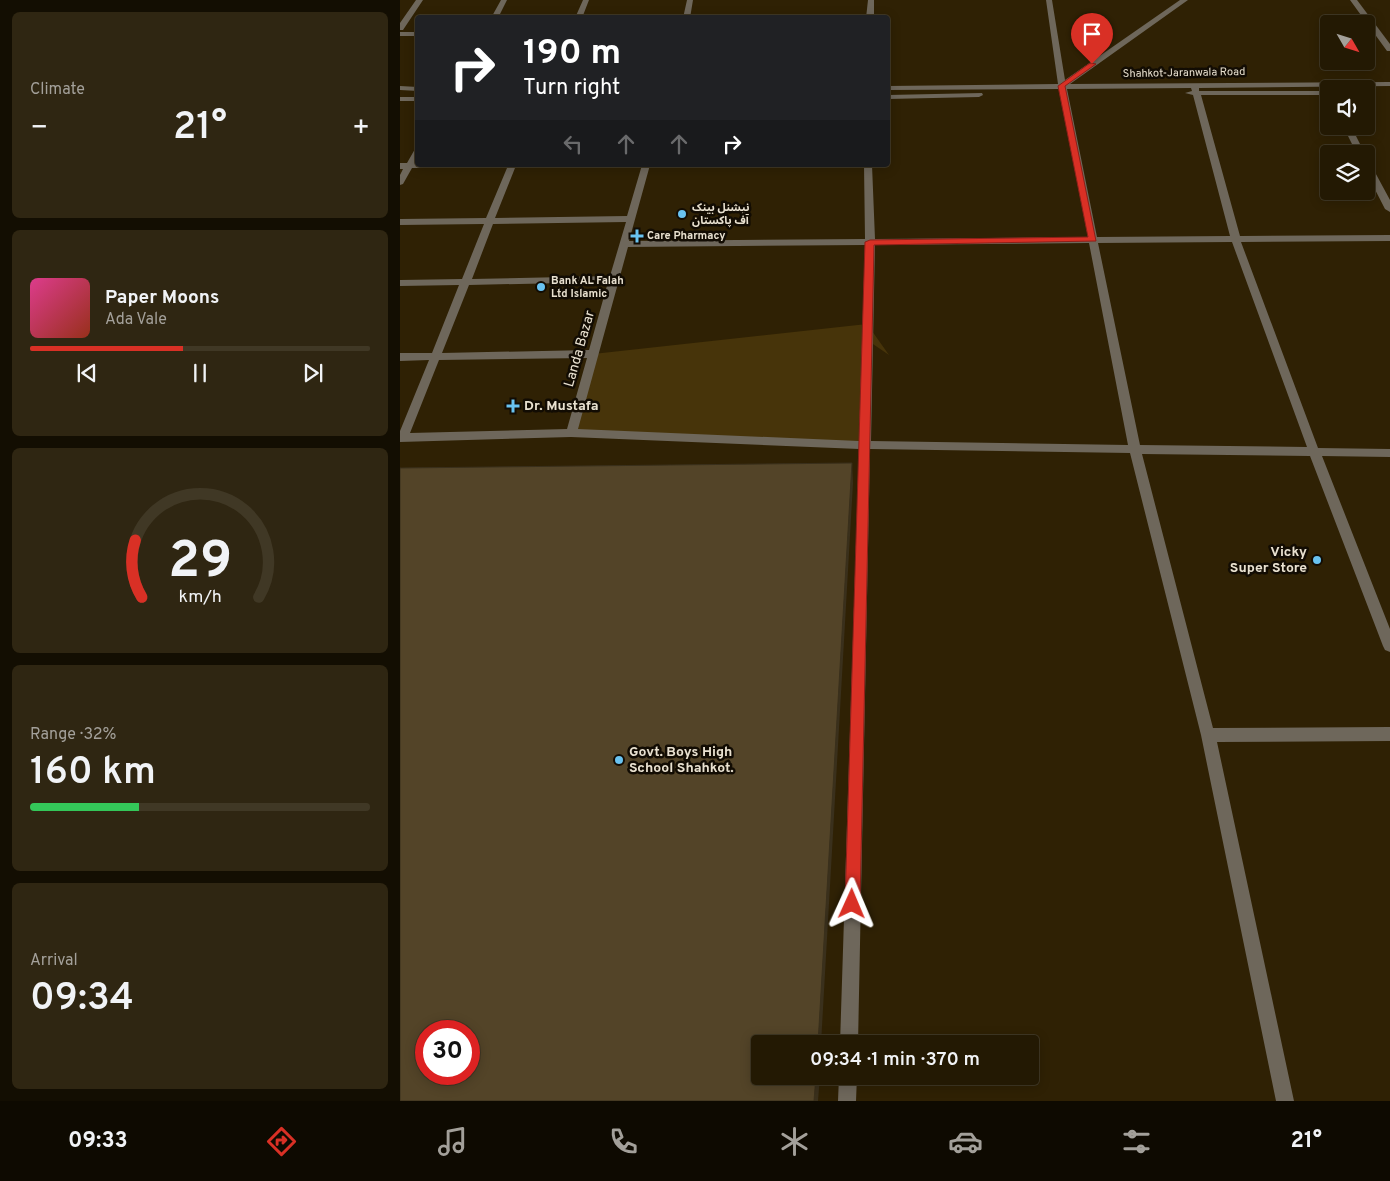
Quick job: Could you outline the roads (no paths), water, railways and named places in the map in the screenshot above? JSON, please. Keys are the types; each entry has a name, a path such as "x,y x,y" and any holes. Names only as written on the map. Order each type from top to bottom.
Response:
{"street":[{"path":"400,28 420,0"},
{"path":"496,15 504,0"},
{"path":"579,15 586,0"},
{"path":"687,15 690,0"},
{"path":"870,0 870,15"},
{"path":"1049,0 1063,90 1135,449 1208,735 1285,1101"},
{"path":"1063,90 1184,0"},
{"path":"1353,0 1390,50"},
{"path":"400,34 415,34"},
{"name":"Shahkot-Jaranwala Road","path":"1375,85 1390,84"},
{"path":"400,88 415,88"},
{"name":"Shahkot-Jaranwala Road","path":"890,88 1063,90 1320,89"},
{"path":"1195,89 1236,240 1314,451 1390,646"},
{"name":"Shahkot-Jaranwala Road","path":"890,97 1063,90"},
{"path":"1375,93 1390,93"},
{"path":"400,99 415,99"},
{"path":"400,182 404,166 415,154"},
{"path":"511,167 401,438 571,433 864,445 1390,453"},
{"name":"Landa Bazar","path":"571,433 645,167"},
{"path":"849,1035 870,242 868,167"},
{"path":"1375,180 1390,209"},
{"path":"400,222 631,219"},
{"path":"624,244 1390,238"},
{"path":"400,283 614,279"},
{"path":"400,357 593,354"},
{"path":"1208,735 1390,734"},
{"path":"848,1085 848,1101"}],"place":[{"name":"نیشنل بینک آف پاکستان","path":"682,214"},
{"name":"Care Pharmacy","path":"637,236"},
{"name":"Bank AL Falah Ltd Islamic","path":"541,287"},
{"name":"Dr. Mustafa","path":"513,406"},
{"name":"Vicky Super Store","path":"1317,560"},
{"name":"Govt. Boys High School Shahkot.","path":"619,760"}]}
